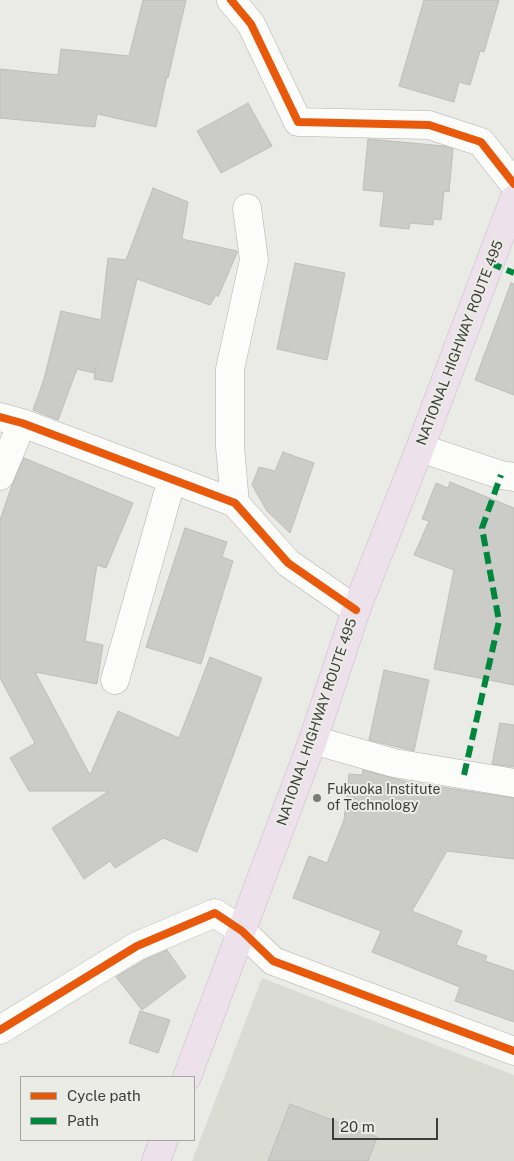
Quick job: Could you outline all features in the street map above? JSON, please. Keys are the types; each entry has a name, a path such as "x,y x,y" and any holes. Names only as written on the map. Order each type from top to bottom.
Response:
{"highway":[{"name":"NATIONAL HIGHWAY ROUTE 495","path":"187,1076 313,740 356,610 420,448 514,199"},
{"path":"156,1161 164,1141"}],"street":[{"path":"231,0 250,24 298,122 429,125 481,142 514,184"},
{"path":"235,503 230,448 230,369 254,260 247,208"},
{"path":"0,476 11,420 172,479 235,503 288,563 356,610"},
{"path":"420,448 501,475 514,477"},
{"path":"115,680 172,479"},
{"path":"313,740 394,763 514,782"},
{"path":"0,1030 137,946 214,913 242,931 273,961 514,1051"}],"shaded area":[{"path":"262,978 514,1075 514,1161 192,1161"}],"building":[{"path":"143,0 186,0 156,127 97,114 95,127 0,118 0,69 58,75 61,49 129,56"},
{"path":"424,0 499,0 484,52 480,51 470,85 459,82 454,102 399,86"},
{"path":"248,103 272,146 221,173 197,131"},
{"path":"368,139 444,146 453,149 449,192 444,191 441,220 434,219 433,225 410,223 409,229 380,226 384,192 363,190"},
{"path":"153,188 188,202 182,239 237,251 218,297 216,295 210,305 137,279 112,382 94,379 96,366 94,373 77,369 58,420 33,410 44,379 61,311 101,320 108,258 126,260"},
{"path":"295,263 345,273 327,360 277,349"},
{"path":"511,283 514,284 514,395 475,380"},
{"path":"283,452 314,463 290,533 267,511 252,485 259,467 275,471"},
{"path":"24,458 133,503 106,568 97,565 85,641 103,645 97,684 35,672 90,775 118,711 179,738 210,657 262,678 197,852 163,838 115,868 110,861 84,879 52,828 109,791 29,791 10,758 35,743 0,678 0,520"},
{"path":"450,482 514,508 514,685 434,669 454,570 414,555 429,521 422,519 436,483 448,488"},
{"path":"185,528 227,542 222,557 233,561 201,664 146,647"},
{"path":"384,670 429,680 414,751 369,740"},
{"path":"500,723 514,725 514,767 492,764"},
{"path":"363,770 408,782 514,798 514,859 447,851 412,911 462,931 456,945 487,956 485,961 514,971 514,1022 455,1001 460,987 372,952 381,931 293,898 309,856 327,863 344,820 349,774 362,775"},
{"path":"167,950 186,977 142,1010 116,977 144,960"},
{"path":"140,1011 170,1020 158,1053 129,1043"},
{"path":"290,1104 377,1137 368,1161 268,1161"}],"marked path":[{"path":"490,263 514,273"},
{"path":"464,775 499,621 482,528 501,475"}],"cycle path":[{"path":"231,0 251,24 298,122 429,125 481,142 514,184"},
{"path":"0,417 22,423 235,503 288,563 356,610"},
{"path":"0,1030 137,946 215,913 242,931 273,961 514,1051"}],"place":[{"name":"Fukuoka Institute of Technology","path":"317,798"}]}
